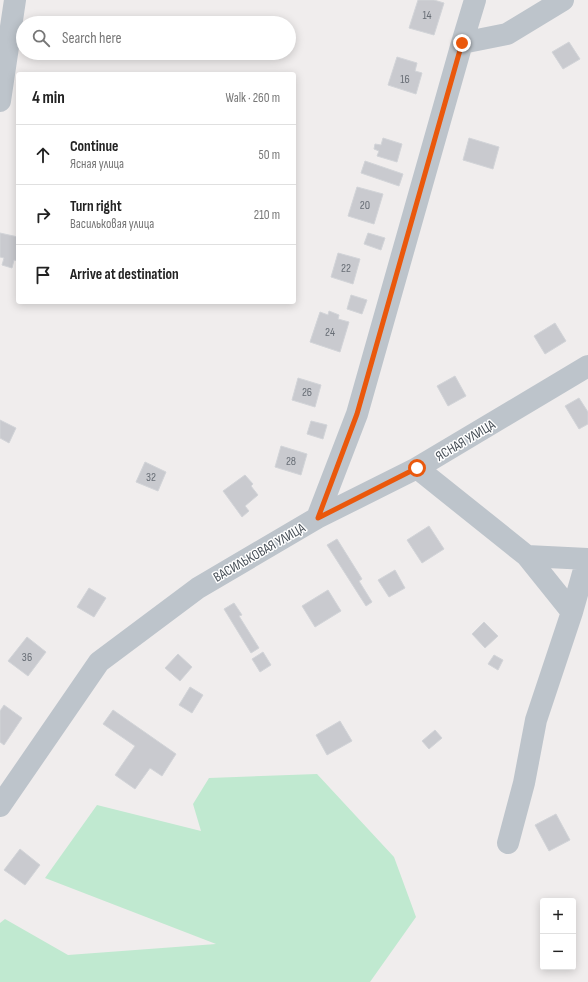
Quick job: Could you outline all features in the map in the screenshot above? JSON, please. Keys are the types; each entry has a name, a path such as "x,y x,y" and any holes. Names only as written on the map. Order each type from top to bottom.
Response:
{"street":[{"name":"ВАСИЛЬКОВАЯ УЛИЦА","path":"0,806 99,662 198,588 318,518 357,414 475,0"},
{"path":"462,43 508,34 563,0"},
{"path":"0,101 9,10"},
{"name":"ЯСНАЯ УЛИЦА","path":"318,518 417,468 588,366"},
{"path":"417,468 527,556 572,612"},
{"path":"508,843 524,783 536,720 588,559 527,556"}],"green space":[{"path":"317,774 394,857 416,917 370,982 0,982 0,923 5,919 68,955 216,944 45,878 97,805 201,831 193,804 209,778"}],"building":[{"path":"418,0 434,0 444,3 434,35 409,28"},
{"path":"569,42 580,59 563,69 552,52"},
{"path":"397,57 417,63 415,71 422,73 416,94 388,85"},
{"path":"383,138 402,144 397,162 377,156 379,151 374,149 375,144 381,145"},
{"path":"469,138 499,147 493,169 463,160"},
{"path":"365,161 403,174 399,186 361,173"},
{"path":"357,187 383,194 374,224 348,216"},
{"path":"0,233 16,237 16,260 14,260 12,268 2,265 4,258 0,257"},
{"path":"368,233 385,238 381,250 364,244"},
{"path":"338,253 360,259 353,284 331,277"},
{"path":"351,295 367,300 362,314 347,309"},
{"path":"329,311 339,315 338,319 349,322 340,352 310,342 320,312 328,315"},
{"path":"555,323 566,341 545,354 534,336"},
{"path":"455,376 466,396 448,406 437,386"},
{"path":"298,378 321,385 315,407 292,400"},
{"path":"579,398 588,412 588,424 579,429 565,406"},
{"path":"0,420 16,428 9,443 0,438"},
{"path":"311,421 327,425 323,439 307,434"},
{"path":"281,446 307,454 301,475 275,467"},
{"path":"145,462 166,472 158,491 136,482"},
{"path":"245,475 253,484 251,486 258,495 245,506 249,511 242,517 223,491"},
{"path":"429,526 444,549 422,563 407,540"},
{"path":"337,539 362,579 359,581 372,602 366,606 327,545"},
{"path":"395,570 405,588 389,597 378,580"},
{"path":"89,588 106,598 94,617 77,607"},
{"path":"328,590 341,611 315,627 302,606"},
{"path":"234,603 242,615 239,616 259,648 251,653 224,609"},
{"path":"484,622 498,636 485,648 472,634"},
{"path":"27,637 46,652 28,676 8,661"},
{"path":"263,652 271,665 260,672 252,659"},
{"path":"178,654 192,667 180,681 165,668"},
{"path":"494,655 503,660 498,670 488,664"},
{"path":"190,687 203,695 192,713 179,705"},
{"path":"4,705 22,718 4,745 0,742 0,711"},
{"path":"113,710 176,754 162,776 150,768 135,789 115,775 135,746 103,724"},
{"path":"340,721 352,741 327,755 316,735"},
{"path":"435,730 442,738 429,749 422,741"},
{"path":"556,814 570,840 549,851 535,825"},
{"path":"20,849 40,865 25,885 4,870"}],"route":[{"path":"417,468 318,518 357,414 462,43"}]}
